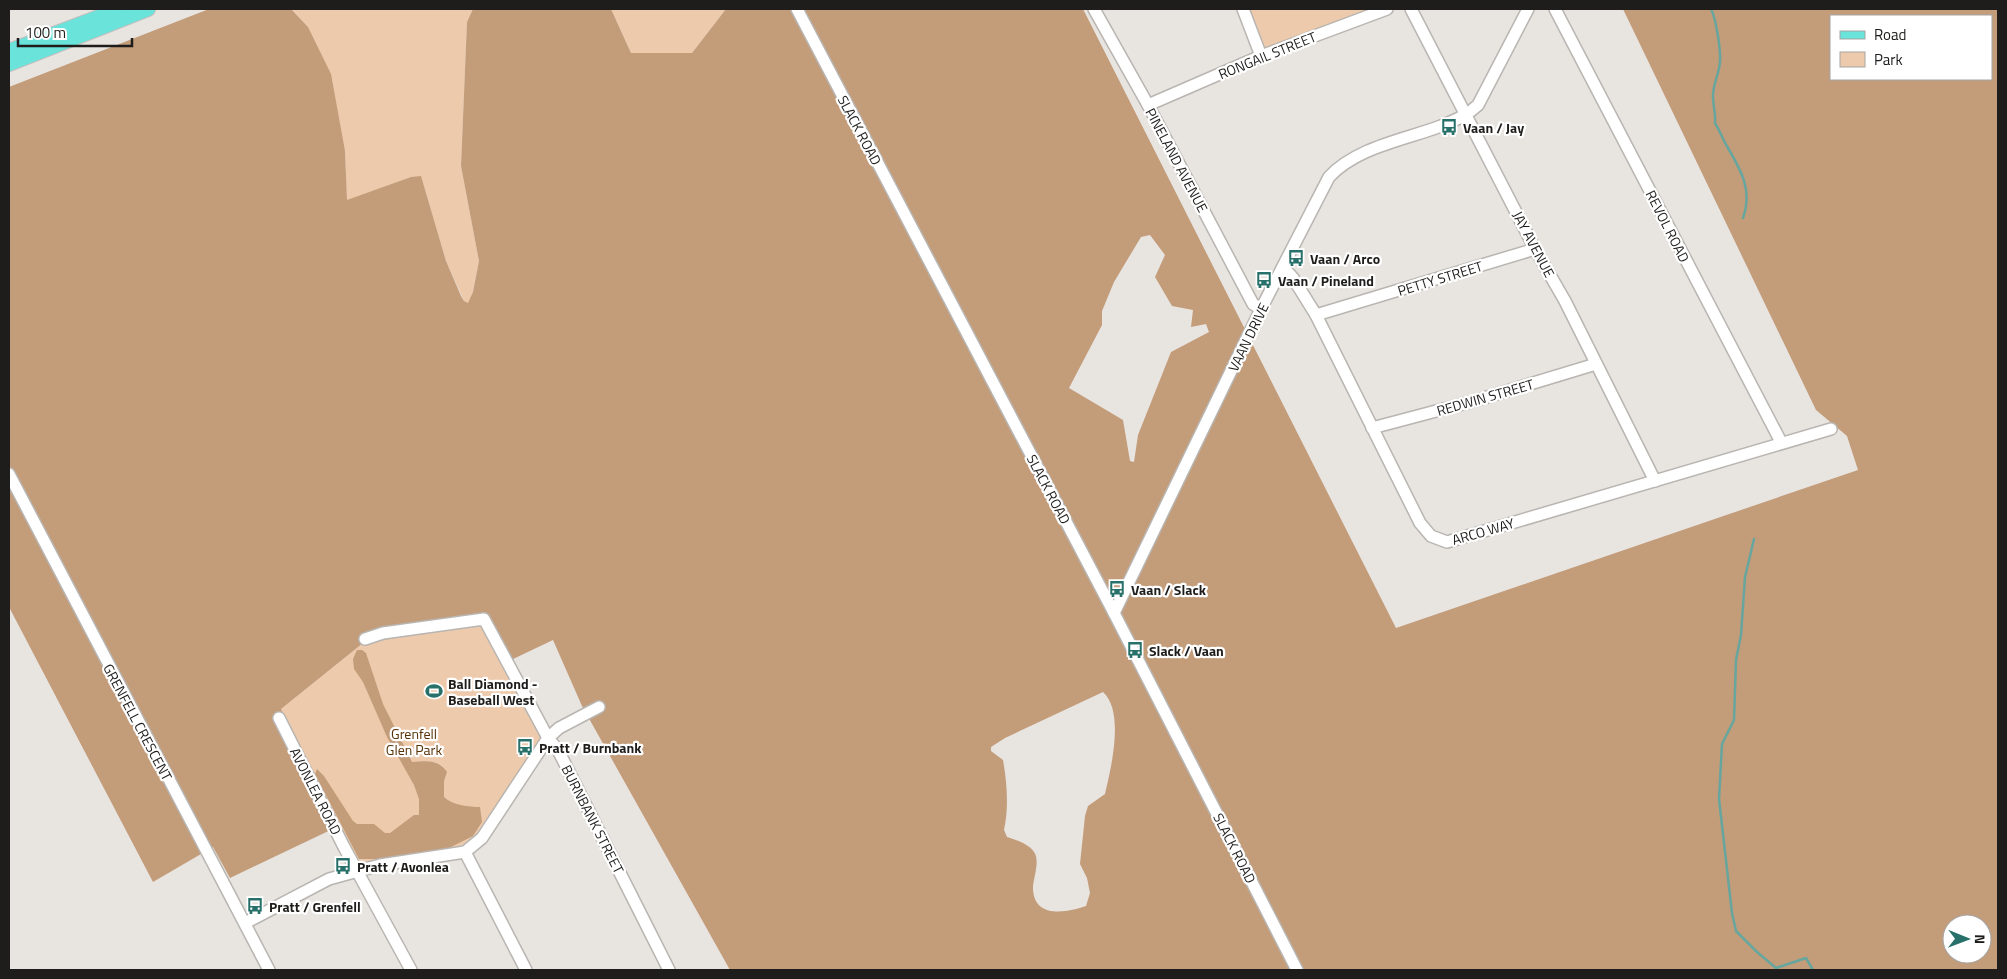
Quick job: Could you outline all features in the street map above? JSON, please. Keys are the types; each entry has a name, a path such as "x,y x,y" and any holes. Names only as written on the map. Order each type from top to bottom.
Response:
{"main road":[{"path":"9,51 120,9"},
{"path":"9,64 148,9"}],"street":[{"name":"SLACK ROAD","path":"797,9 1114,613 1297,970"},
{"name":"PINELAND AVENUE","path":"1094,9 1148,105 1253,304 1261,309"},
{"path":"1243,9 1262,56"},
{"name":"RONGAIL STREET","path":"1148,105 1262,56 1387,9"},
{"name":"JAY AVENUE","path":"1411,9 1535,249 1565,301 1655,481"},
{"path":"1467,116 1478,105 1528,9"},
{"name":"REVOL ROAD","path":"1555,9 1781,442"},
{"name":"VAAN DRIVE","path":"1114,613 1261,309 1329,177 1341,165 1382,146 1467,116"},
{"name":"PETTY STREET","path":"1316,315 1535,249"},
{"name":"ARCO WAY","path":"1284,267 1316,315 1420,523 1431,536 1447,542 1781,442 1831,429"},
{"name":"REDWIN STREET","path":"1372,428 1474,401 1596,364"},
{"name":"GRENFELL CRESCENT","path":"9,474 269,970"},
{"name":"BURNBANK STREET","path":"365,639 382,633 484,619 548,738 558,750 669,970"},
{"path":"245,923 329,878 357,870 465,852 482,838 548,738 559,728 599,707"},
{"name":"AVONLEA ROAD","path":"279,718 411,970"},
{"path":"465,852 526,970"}],"green space":[{"path":"291,9 473,9 467,22 461,166 479,261 469,304 464,301 446,261 421,177 411,177 347,201 345,151 308,27"},
{"path":"611,9 726,9 692,53 631,53"},
{"path":"1247,9 1376,9 1265,49 1262,46"},
{"name":"Grenfell Glen Park","path":"482,625 542,735 478,836 451,851 359,866 281,709 363,643"}],"shaded area":[{"path":"209,9 291,9 308,27 331,74 345,151 347,200 411,177 421,176 446,261 461,296 468,303 473,292 479,261 461,166 467,22 473,9 611,9 631,53 692,53 726,9 1083,9 1396,628 1858,470 1847,436 1816,410 1623,9 1998,9 1998,970 730,970 582,706 553,640 511,660 482,625 363,643 281,709 339,826 230,878 213,847 153,882 9,607 9,87","holes":["1150,235 1165,255 1155,277 1172,306 1193,310 1191,327 1206,324 1209,332 1171,352 1138,435 1134,462 1130,461 1123,420 1069,388 1102,325 1102,311 1114,282 1141,237","1103,692 1110,701 1115,726 1113,756 1108,783 1105,794 1088,806 1085,816 1080,864 1087,878 1090,893 1086,906 1060,911 1044,909 1034,897 1033,886 1037,864 1036,855 1026,845 1007,837 1004,830 1007,804 1003,760 991,751 991,747 1005,738"]},
{"path":"357,650 362,650 366,653 383,704 412,762 422,761 440,765 447,772 444,781 444,797 456,804 480,807 482,822 473,836 447,849 402,859 359,859 315,774 317,769 324,776 353,821 357,824 374,824 385,833 390,833 414,815 419,815 419,799 414,785 387,737 363,682 354,669 353,659"}],"waterway":[{"path":"1711,9 1716,27 1720,57 1713,92 1715,123 1744,181 1747,199 1743,218"},
{"path":"1754,539 1745,577 1741,635 1736,660 1734,720 1722,744 1719,799 1732,913 1736,931 1776,968 1806,958 1813,970"}],"place":[{"name":"Vaan / Jay","path":"1449,127"},
{"name":"Vaan / Arco","path":"1296,258"},
{"name":"Vaan / Pineland","path":"1264,280"},
{"name":"Vaan / Slack","path":"1117,589"},
{"name":"Slack / Vaan","path":"1135,650"},
{"name":"Ball Diamond - Baseball West","path":"434,691"},
{"name":"Pratt / Burnbank","path":"525,747"},
{"name":"Pratt / Avonlea","path":"343,866"},
{"name":"Pratt / Grenfell","path":"255,906"}]}
